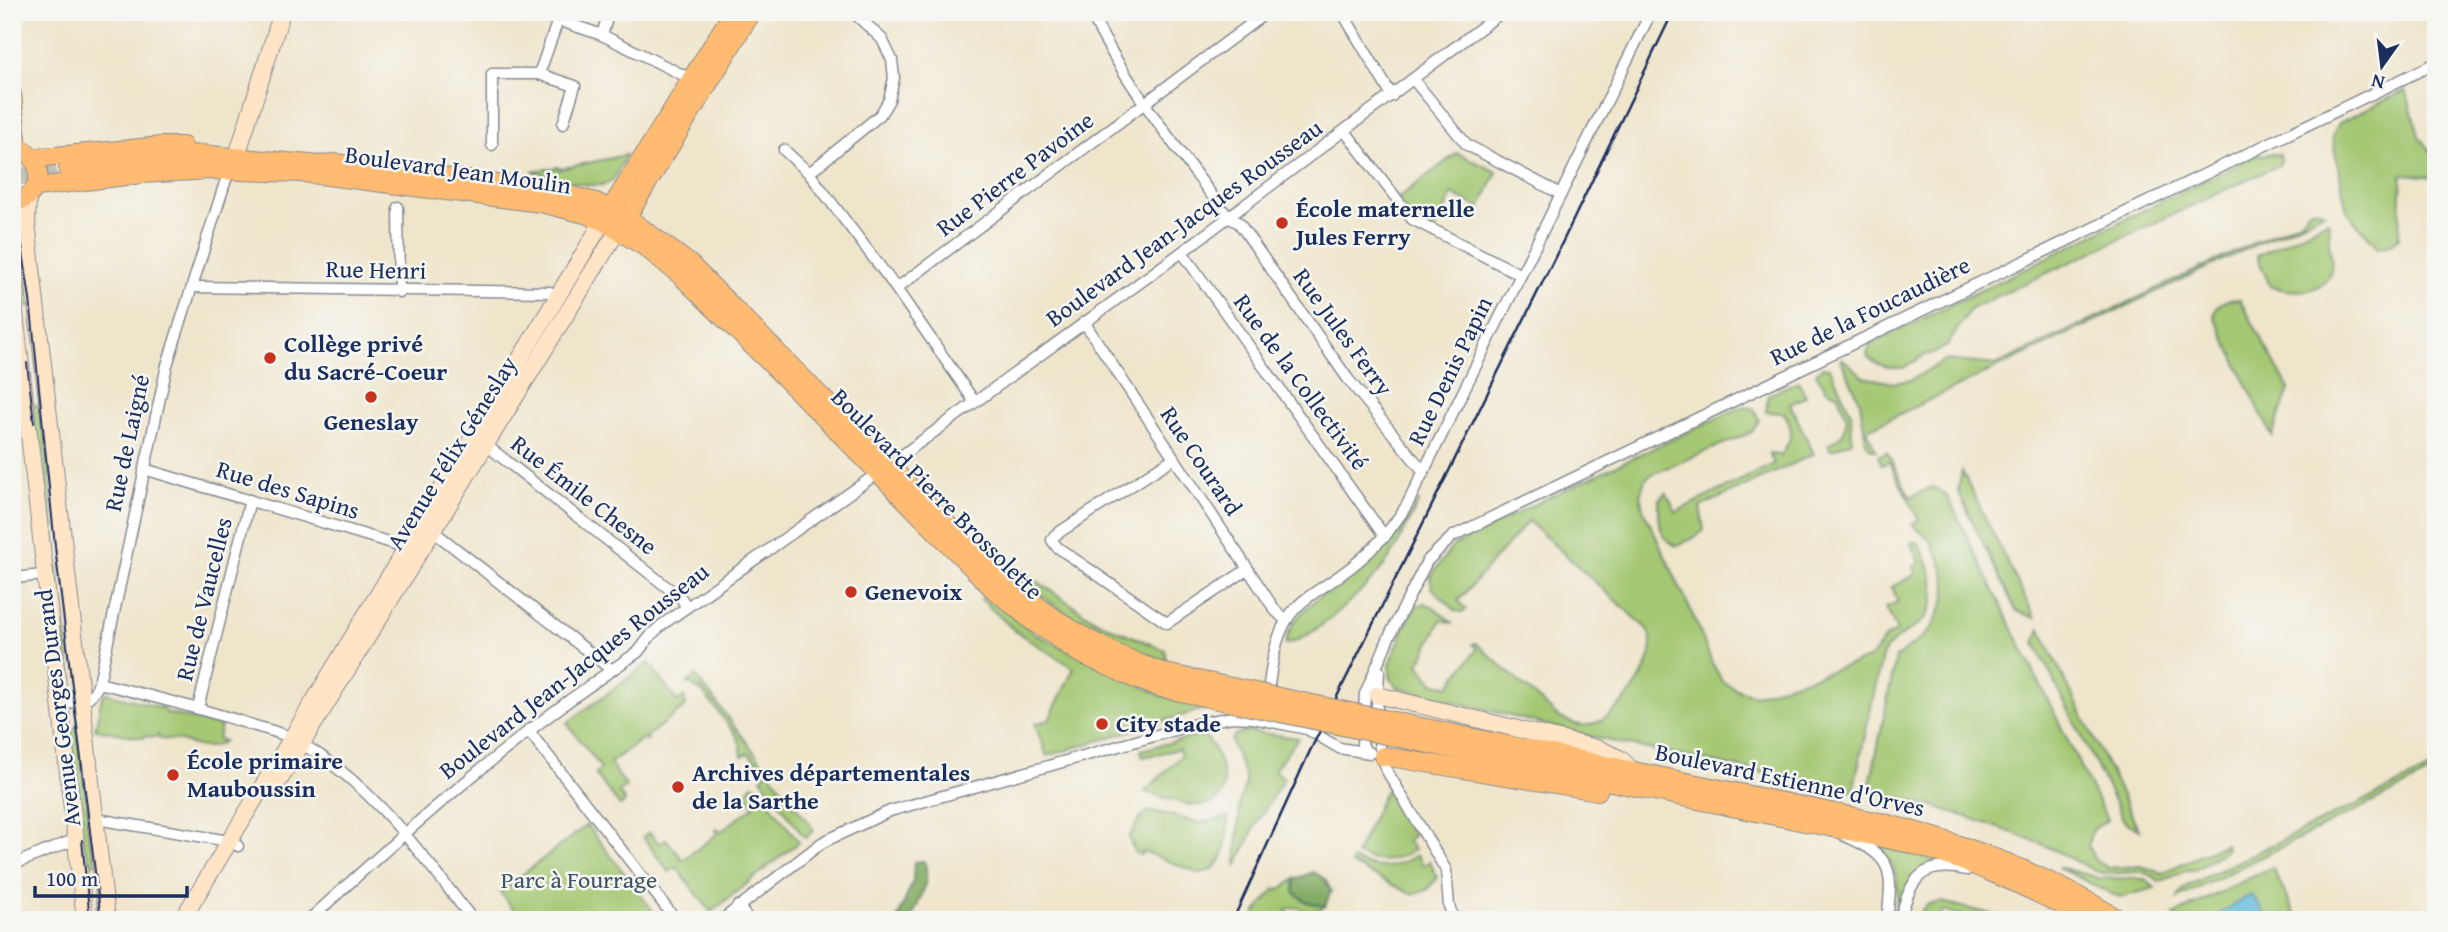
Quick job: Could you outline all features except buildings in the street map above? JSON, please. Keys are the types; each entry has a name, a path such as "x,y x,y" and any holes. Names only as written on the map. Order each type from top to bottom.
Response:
{"main road":[{"name":"Avenue Félix Géneslay","path":"427,527 486,445 615,219 691,79 733,12"},
{"name":"Avenue Félix Géneslay","path":"192,920 234,844 427,527 557,297 615,219 752,12"},
{"path":"239,149 282,14"},
{"path":"12,94 21,150 39,171 25,196"},
{"name":"Boulevard Jean Moulin","path":"21,150 162,146 239,149 321,157 335,163"},
{"name":"Boulevard Jean Moulin","path":"61,171 200,154 320,165 335,163 553,191 615,219"},
{"name":"Boulevard Jean Moulin","path":"155,160 227,160 290,168 304,173"},
{"name":"Boulevard Jean Moulin","path":"25,196 142,174 229,170 304,173 541,203 615,219"},
{"name":"Avenue Georges Durand","path":"25,196 107,920"},
{"name":"Boulevard Pierre Brossolette","path":"615,219 664,243 713,287 800,374 991,587 1032,621 1079,653 1135,679 1163,680 1435,738"},
{"name":"Boulevard Pierre Brossolette","path":"615,219 680,275 884,468 904,478 984,561 1040,609 1088,641 1163,680"},
{"name":"Avenue Georges Durand","path":"12,287 85,920"},
{"path":"1377,695 1600,749 1621,759 1633,771"},
{"name":"Boulevard Estienne d'Orves","path":"1435,738 1633,771 1935,836 2029,872 2120,920"},
{"name":"Boulevard Estienne d'Orves","path":"1435,738 1644,792 1911,844 1958,858 2016,881 2091,920"},
{"path":"1374,754 1597,790 1644,792"},
{"name":"Avenue Félix Géneslay","path":"182,920 234,844"}],"street":[{"path":"259,12 282,14"},
{"path":"534,12 602,35 691,79"},
{"path":"602,35 609,12"},
{"path":"809,173 880,115 889,100 894,78 892,60 882,40 853,12"},
{"name":"Rue Jules Ferry","path":"1090,12 1102,37 1144,105 1228,217 1239,223 1348,379 1424,472"},
{"name":"Rue Pierre Pavoine","path":"897,288 1267,12"},
{"path":"1342,12 1392,96"},
{"name":"Boulevard Jean-Jacques Rousseau","path":"309,920 404,833 528,730 638,652 652,634 687,607 1182,252 1502,12"},
{"name":"Rue Denis Papin","path":"1264,720 1278,642 1286,621 1306,598 1341,575 1385,537 1408,503 1651,12"},
{"path":"539,74 558,19"},
{"name":"Rue de la Foucaudière","path":"1374,754 1362,746 1365,694 1427,561 1453,536 2436,64"},
{"path":"492,145 492,74 539,74 575,86 563,124"},
{"path":"1413,79 1467,145 1561,194"},
{"path":"1345,131 1412,219 1521,275"},
{"path":"784,150 809,173 897,288 974,401"},
{"name":"Rue de Laigné","path":"99,683 167,365 229,170"},
{"path":"398,207 399,292"},
{"name":"Rue de la Collectivité","path":"1182,252 1385,537"},
{"name":"Rue Henri","path":"192,287 399,292 550,292 557,297"},
{"name":"Rue Courard","path":"1084,323 1275,610 1286,621"},
{"name":"Rue Émile Chesne","path":"486,445 681,598 687,607"},
{"path":"1174,458 1055,535 1052,540 1057,547 1167,623 1248,569"},
{"name":"Rue des Sapins","path":"144,469 412,552"},
{"name":"Rue de Vaucelles","path":"198,708 250,500"},
{"path":"427,527 612,670"},
{"path":"12,578 45,575"},
{"name":"Rue de la Foucaudière","path":"1374,754 1380,658"},
{"path":"60,704 91,697 99,683 198,708 296,741 341,771 404,833 473,920"},
{"path":"1363,707 1366,699 1377,695"},
{"path":"722,920 823,842 890,811 1196,724 1232,717 1307,729 1339,748 1374,754 1446,870 1449,906 1454,920"},
{"path":"1332,744 1347,741 1357,733 1363,721"},
{"path":"528,730 676,920"},
{"path":"96,819 234,844"},
{"path":"1813,824 1863,844 1883,859 1888,866 1891,884 1887,920"},
{"path":"12,865 76,839"},
{"path":"1900,920 1915,881 1922,873 1933,868 1948,867 2016,881"},
{"path":"738,906 749,920"}],"green space":[{"path":"2406,90 2419,136 2436,159 2436,182 2435,177 2402,174 2399,238 2390,245 2378,248 2347,212 2332,137 2339,123"},
{"path":"1457,153 1497,172 1480,208 1452,194 1435,231 1412,219 1397,199"},
{"path":"626,155 613,180 606,184 574,183 532,171 559,169"},
{"path":"2256,155 2280,155 2279,165 1970,309 1947,346 1934,353 1925,355 1903,368 1888,367 1868,357 1871,344"},
{"path":"2315,208 2324,212 1866,430 1876,450 1871,449 1866,442 1860,401 1842,358 1864,377 1893,383 1911,380 1945,360 1996,365 2302,220 2309,210"},
{"path":"18,219 31,306 19,307 12,246 12,220"},
{"path":"2328,221 2332,263 2322,284 2296,291 2270,286 2257,256"},
{"path":"2240,300 2289,389 2272,436 2214,316 2216,309 2224,301"},
{"path":"1822,367 1830,368 1851,413 1852,441 1831,450 1828,445 1843,434 1847,419 1838,395 1826,389 1816,373"},
{"path":"1798,381 1806,396 1790,404 1814,454 1700,507 1704,530 1696,537 1676,546 1665,538 1660,526 1659,500 1666,492 1676,512 1774,464 1769,453 1781,456 1790,439 1790,424 1784,413 1766,412 1768,395"},
{"path":"43,405 57,553 49,554 30,406"},
{"path":"1743,406 1754,409 1759,420 1752,432 1652,474 1645,480 1640,495 1643,509 1723,682 1740,691 1756,695 1871,658 1885,638 1897,631 1886,607 1898,602 1892,587 1916,574 1913,567 1919,563 1912,542 1918,542 1931,573 1934,595 1927,615 1886,649 1882,656 1853,791 1605,740 1397,687 1390,677 1390,664 1406,623 1417,606 1425,603 1453,623 1441,620 1419,664 1434,684 1449,686 1477,649 1472,644 1476,643 1557,716 1579,725 1593,724 1604,719 1627,698 1645,669 1651,641 1647,629 1528,521 1458,601 1466,609 1463,612 1456,611 1432,588 1430,577 1453,546 1549,497"},
{"path":"1887,452 1910,497 1933,487 1945,494 1949,500 2107,820 2094,829 2090,836 2088,845 2094,859 2108,868 2141,866 2162,873 2225,844 2226,850 2195,870 2188,870 2159,882 2146,873 2107,874 2020,835 1940,808 1885,794 1870,784 1896,658 1931,630 1944,602 1947,585 1940,559 1930,540 1912,524 1919,519 1889,462 1882,465 1878,456"},
{"path":"1962,471 2035,618 2016,611 1958,491"},
{"path":"1419,501 1393,552 1370,581 1326,621 1298,640 1286,644 1290,630 1299,616 1328,590 1388,545"},
{"path":"50,560 57,560 71,682 64,683"},
{"path":"1010,563 1098,622 1165,650 1166,662 1122,644 1061,610 1006,567"},
{"path":"986,594 1037,635 1163,696 1210,707 1047,756 1035,724 1049,720 1074,668 1015,631 981,599"},
{"path":"2040,629 2139,830 2124,821 2035,643"},
{"path":"649,663 678,702 684,697 686,706 647,736 648,739 643,738 610,763 626,786 619,792 625,802 620,806 595,774 601,768 567,723"},
{"path":"696,676 814,830 805,838 761,778 766,774 749,753 742,756 736,735 702,691 687,683"},
{"path":"106,693 163,708 167,713 221,726 218,739 224,741 204,747 178,740 160,739 158,735 143,738 95,729 102,697"},
{"path":"77,727 96,863 84,865 69,728"},
{"path":"1245,731 1298,738 1274,770 1284,778 1257,822 1236,867 1240,801 1245,776 1231,741 1236,734"},
{"path":"1198,736 1208,739 1222,770 1224,782 1217,800 1194,805 1145,792 1181,756 1179,749 1143,757 1141,750"},
{"path":"2436,766 2436,771 2178,898 2185,887"},
{"path":"752,784 757,786 799,842 711,912 676,867 669,872 643,837 649,832 659,844 666,839 683,860 717,834 715,831 718,829 720,832 754,806 746,795"},
{"path":"1386,789 1414,835 1407,840 1414,850 1392,860 1378,861 1356,854"},
{"path":"1148,812 1200,823 1228,817 1226,844 1220,861 1208,871 1198,873 1143,851 1141,855 1135,853 1129,837 1141,817"},
{"name":"Parc à Fourrage","path":"587,825 660,920 522,920 500,892"},
{"path":"1875,845 1937,861 1930,865 1897,920 1894,920 1897,888 1894,870 1884,853"},
{"path":"1417,855 1423,865 1430,861 1437,878 1427,890 1411,894 1351,864 1353,860 1370,866 1393,866"},
{"path":"924,861 925,883 911,920 897,920 913,881 914,862"},
{"path":"2058,867 2099,878 2145,879 2155,888 2122,897"},
{"path":"2272,867 2298,920 2180,920 2174,915"},
{"path":"1314,872 1325,879 1331,891 1325,906 1307,902 1294,892 1295,879"},
{"path":"1295,879 1294,892 1307,902 1325,906 1312,912 1296,907 1286,910 1291,920 1253,920 1256,912 1275,889 1281,889"},
{"path":"1942,902 2015,920 1978,920 1944,911 1936,920 1915,920 1926,905"}],"water":[{"path":"2251,895 2268,920 2219,920 2220,913"}],"tunnel":[{"path":"12,177 61,171"}],"tram line":[{"path":"12,179 30,299 56,556 101,920"},
{"path":"27,363 34,423"},
{"path":"82,840 90,920"}],"railway":[{"path":"1233,920 1309,753 1565,237 1673,12"}],"place":[{"name":"École maternelle Jules Ferry","path":"1282,223"},
{"name":"Collège privé du Sacré-Coeur","path":"270,358"},
{"name":"Geneslay","path":"371,397"},
{"name":"Genevoix","path":"851,592"},
{"name":"City stade","path":"1102,724"},
{"name":"École primaire Mauboussin","path":"173,775"},
{"name":"Archives départementales de la Sarthe","path":"678,787"}]}
